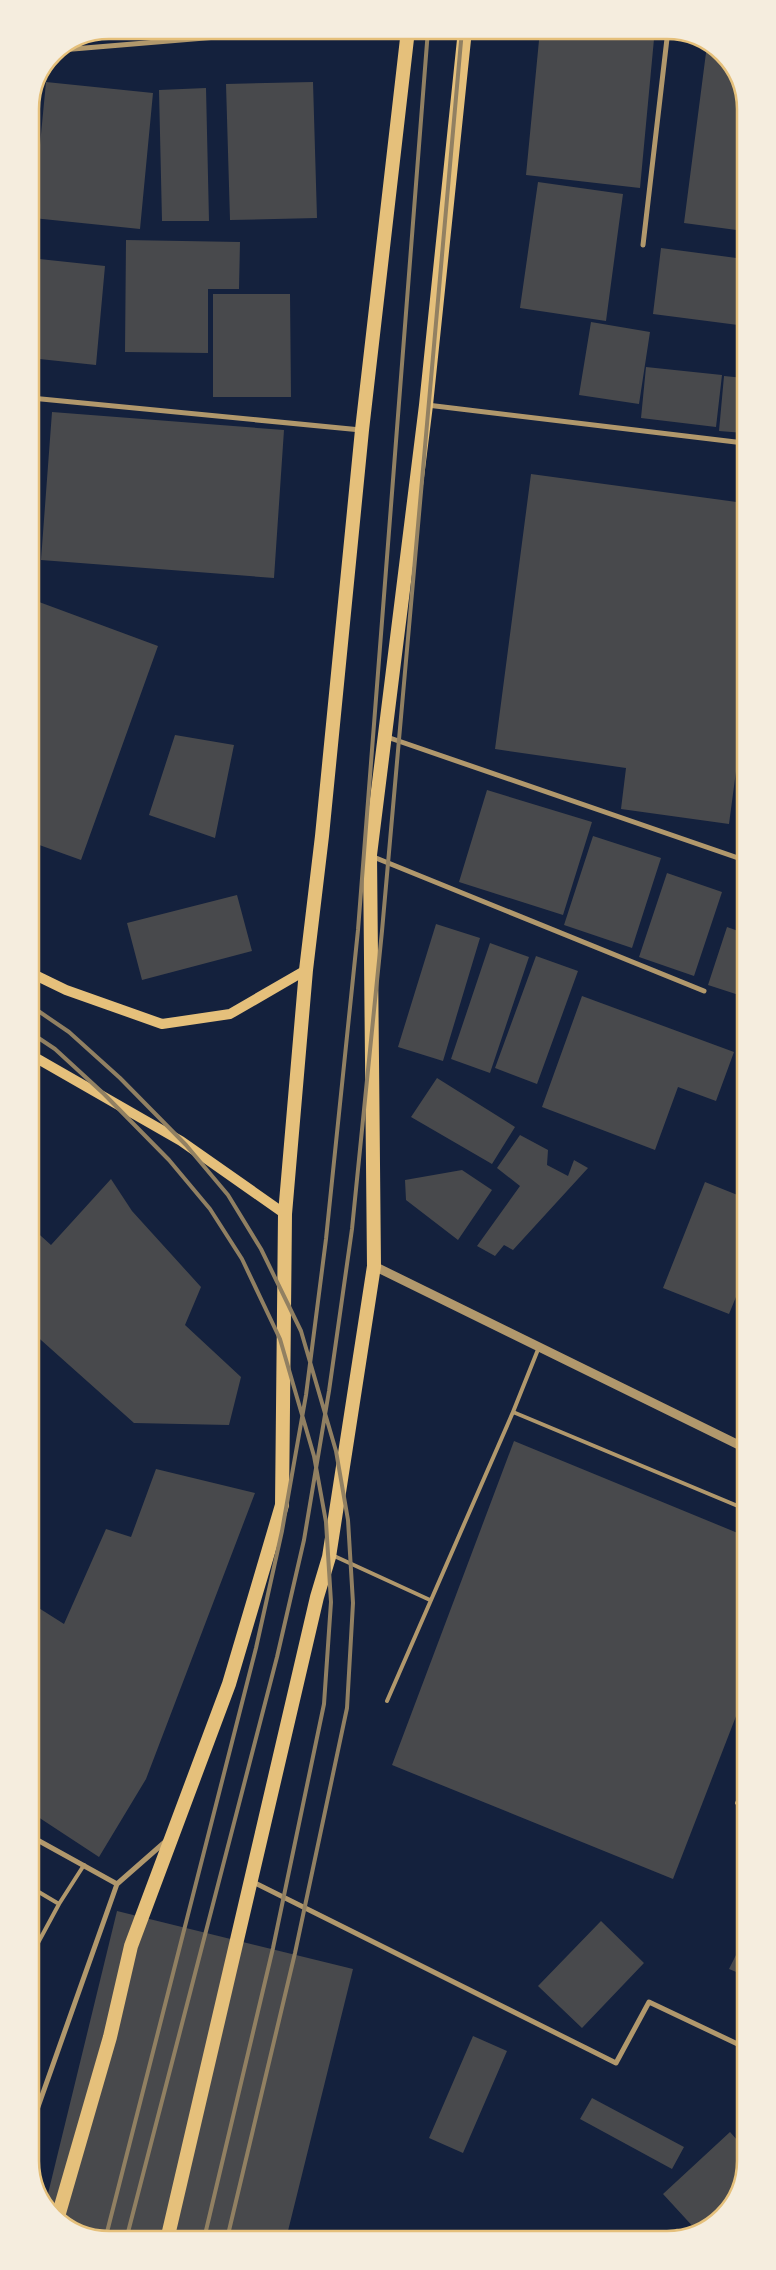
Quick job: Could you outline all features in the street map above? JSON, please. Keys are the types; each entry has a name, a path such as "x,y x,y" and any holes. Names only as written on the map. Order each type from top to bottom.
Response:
{"highway":[{"path":"60,2211 110,2037 131,1946 229,1684 282,1506 285,1214 306,970 322,836 362,430 407,39"},
{"path":"169,2231 317,1597 330,1554 374,1266 370,855 426,405 464,39"}],"main road":[{"path":"39,977 66,990 162,1024 230,1014 306,970"},
{"path":"39,1060 181,1141 285,1214"}],"street":[{"path":"73,49 194,39"},
{"path":"643,245 667,39"},
{"path":"39,399 362,430"},
{"path":"426,405 737,442"},
{"path":"384,736 737,858"},
{"path":"370,855 704,990"},
{"path":"374,1266 737,1445"},
{"path":"39,2101 117,1884 173,1835"},
{"path":"39,1841 117,1884"},
{"path":"250,1880 616,2063 650,2002 737,2044"}],"lane":[{"path":"387,1701 513,1412 539,1347"},
{"path":"513,1412 737,1506"},
{"path":"330,1554 430,1600"},
{"path":"39,1941 59,1904 84,1865"},
{"path":"39,1892 59,1904"}],"building":[{"path":"539,39 654,39 640,188 526,175"},
{"path":"706,51 717,59 725,70 732,82 737,99 737,230 684,223"},
{"path":"46,82 153,93 140,229 39,219 39,155"},
{"path":"313,82 317,218 230,220 226,84"},
{"path":"206,88 209,221 162,221 159,90"},
{"path":"538,182 623,194 606,321 520,308"},
{"path":"126,240 240,242 239,289 208,289 208,353 125,352"},
{"path":"661,248 737,258 737,325 653,314"},
{"path":"39,259 105,266 96,365 39,359"},
{"path":"213,294 290,294 291,397 213,397"},
{"path":"591,322 650,332 639,404 579,395"},
{"path":"646,367 722,375 716,427 641,418"},
{"path":"724,376 737,377 737,432 719,431"},
{"path":"52,412 284,430 274,578 41,560"},
{"path":"531,474 737,502 737,764 729,824 621,809 626,768 495,749"},
{"path":"39,602 158,646 81,860 39,845"},
{"path":"175,735 234,745 215,838 149,815"},
{"path":"487,790 592,822 563,915 459,882"},
{"path":"593,836 661,858 632,948 564,925"},
{"path":"667,873 722,892 694,976 639,957"},
{"path":"237,895 252,951 142,980 127,923"},
{"path":"436,924 480,938 443,1061 398,1047"},
{"path":"727,927 737,931 737,994 708,985"},
{"path":"490,943 529,957 490,1073 451,1059"},
{"path":"536,956 578,971 537,1084 495,1068"},
{"path":"582,996 734,1052 716,1101 678,1087 655,1150 542,1107"},
{"path":"437,1078 515,1127 492,1164 411,1117"},
{"path":"520,1135 548,1150 547,1165 568,1176 574,1160 588,1168 513,1250 504,1245 495,1256 477,1246 520,1186 497,1168"},
{"path":"462,1170 492,1190 458,1240 406,1200 405,1180"},
{"path":"111,1179 132,1211 201,1287 185,1325 241,1377 229,1425 134,1423 39,1338 39,1234 51,1245"},
{"path":"705,1182 737,1195 737,1294 729,1314 663,1288"},
{"path":"514,1441 737,1533 737,1714 673,1879 392,1765"},
{"path":"156,1469 255,1493 146,1779 99,1857 39,1818 39,1608 64,1624 106,1529 131,1537"},
{"path":"117,1911 353,1969 288,2231 104,2231 91,2229 74,2222 53,2204 48,2195"},
{"path":"601,1921 644,1963 582,2028 538,1986"},
{"path":"737,1953 737,1972 729,1969"},
{"path":"473,2036 507,2051 463,2153 429,2138"},
{"path":"592,2098 684,2147 672,2169 580,2119"},
{"path":"730,2132 737,2140 734,2184 717,2211 693,2226 663,2194"}],"railway":[{"path":"107,2231 256,1648 282,1531 306,1395 326,1239 358,930 427,39"},
{"path":"128,2231 277,1657 304,1540 329,1391 352,1229 382,931 461,39"},
{"path":"39,1011 69,1032 120,1078 186,1145 228,1195 261,1249 301,1331 336,1451 348,1520 353,1603 347,1708 295,1953 229,2231"},
{"path":"39,1038 55,1049 104,1094 169,1160 210,1209 242,1259 280,1339 314,1456 326,1522 331,1602 324,1704 273,1948 206,2231"}]}
